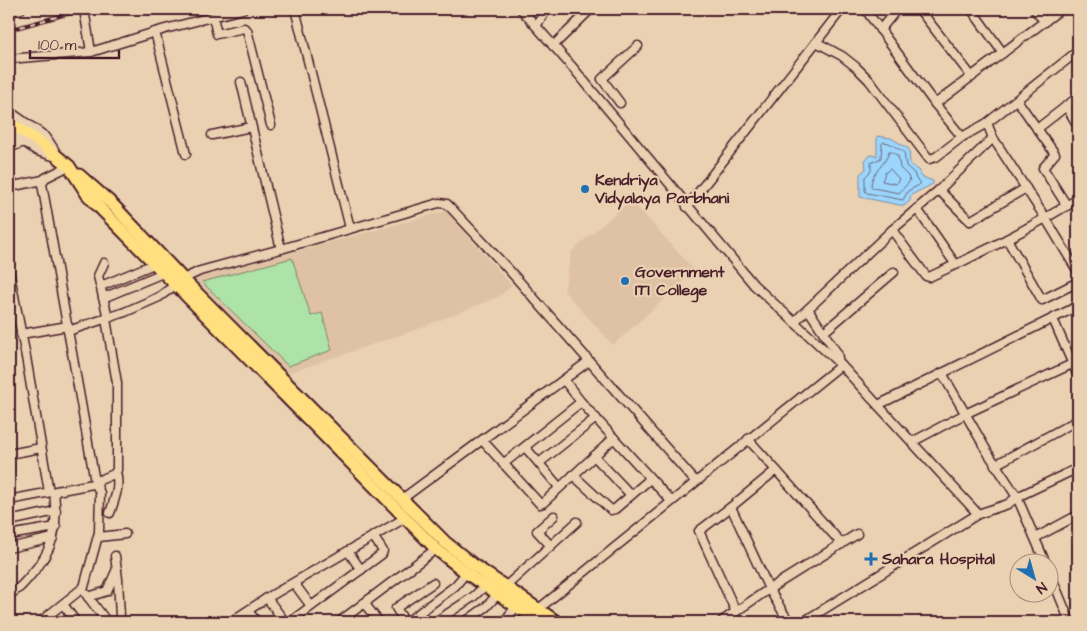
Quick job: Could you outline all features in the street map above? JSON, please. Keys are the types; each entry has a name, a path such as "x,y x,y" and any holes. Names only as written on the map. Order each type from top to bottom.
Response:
{"highway":[{"path":"9,122 42,144 112,204 179,283 403,508 436,549 485,586 502,591"},
{"path":"67,165 87,194 163,273 179,283"},
{"path":"403,508 502,591 536,616 557,622"}],"street":[{"path":"84,9 91,52"},
{"path":"9,60 91,52 155,32 243,9"},
{"path":"295,9 350,228"},
{"path":"521,9 754,285 840,364 978,514"},
{"path":"536,26 547,9"},
{"path":"553,46 591,9"},
{"path":"865,9 935,104 962,137"},
{"path":"880,30 897,9"},
{"path":"919,9 972,76"},
{"path":"971,9 1003,53"},
{"path":"1034,9 1044,22"},
{"path":"935,104 1061,9"},
{"path":"687,207 838,11"},
{"path":"213,17 217,34 244,28 247,30 271,125"},
{"path":"155,32 186,154"},
{"path":"816,42 842,56 856,67 929,159 987,123 1078,51"},
{"path":"620,102 603,78 638,46"},
{"path":"241,82 281,250"},
{"path":"597,98 609,88"},
{"path":"1037,129 1078,97"},
{"path":"1016,100 1055,154 1043,169 1067,206"},
{"path":"1066,106 1078,126"},
{"path":"9,110 46,137 67,165"},
{"path":"987,123 993,138 1077,268"},
{"path":"212,135 251,127"},
{"path":"9,132 37,151 67,165"},
{"path":"794,322 892,230 939,190 993,138"},
{"path":"9,148 24,142"},
{"path":"9,187 43,180 67,165"},
{"path":"40,622 82,590 98,537 100,493 95,482 42,184 43,180"},
{"path":"939,190 970,221 1026,188"},
{"path":"892,230 927,277 956,265 1046,219 1078,199"},
{"path":"21,334 68,328 107,318 159,297 200,271 281,250 439,203 447,204 590,360 695,482"},
{"path":"917,209 956,265"},
{"path":"1007,239 1042,300 1078,282"},
{"path":"104,263 98,274 117,383 116,472 118,490 110,512"},
{"path":"101,286 154,264"},
{"path":"9,270 41,448 56,512 56,527 47,554 22,586 9,594"},
{"path":"824,332 894,272"},
{"path":"103,298 163,273"},
{"path":"878,405 1078,306"},
{"path":"808,309 837,354 840,364"},
{"path":"1053,319 1078,376"},
{"path":"230,622 373,536 403,508 483,441 590,360"},
{"path":"536,616 671,501 840,364"},
{"path":"912,442 965,414 1072,364"},
{"path":"942,373 995,465 1017,497 1042,554"},
{"path":"564,380 581,402 671,501"},
{"path":"503,464 581,402"},
{"path":"538,463 596,418"},
{"path":"995,465 1078,420"},
{"path":"483,441 537,503 542,503 614,438"},
{"path":"748,439 842,544"},
{"path":"525,447 559,487"},
{"path":"9,454 41,448"},
{"path":"594,456 630,495"},
{"path":"803,622 978,514 1008,504 1017,497 1078,468"},
{"path":"736,612 699,531 776,470"},
{"path":"9,500 93,484 116,472"},
{"path":"573,474 609,509 615,509 650,479"},
{"path":"731,507 769,589 789,622"},
{"path":"9,521 56,512"},
{"path":"1035,538 1078,515"},
{"path":"551,546 537,531 554,516"},
{"path":"465,622 486,608 577,522"},
{"path":"9,534 56,527"},
{"path":"98,537 125,534"},
{"path":"722,621 769,589 858,534"},
{"path":"290,622 383,552 373,536"},
{"path":"9,548 53,538"},
{"path":"339,622 349,619 364,603 436,549"},
{"path":"348,551 360,570"},
{"path":"82,590 107,622 117,621 120,617 115,556"},
{"path":"88,597 107,590 117,569"},
{"path":"433,583 396,608 406,622 455,586 466,573"},
{"path":"294,583 312,606"},
{"path":"435,622 473,597 485,586"},
{"path":"267,598 285,622"},
{"path":"1060,598 1070,622"},
{"path":"364,603 378,622"},
{"path":"504,622 519,603"},
{"path":"63,604 76,622"},
{"path":"248,611 257,622"}],"shaded area":[{"name":"Government ITI College","path":"631,200 695,271 613,345 564,291 572,251"},
{"path":"446,211 512,286 498,297 418,329 288,373 190,280"}],"green space":[{"path":"292,258 311,316 322,313 332,350 288,366 202,282"}],"water":[{"path":"877,136 891,138 909,149 910,164 920,171 920,176 933,181 933,184 911,195 910,201 904,206 860,197 860,174 866,169 865,160 871,155 877,156"}],"railway":[{"path":"9,30 85,9"}],"place":[{"name":"Kendriya Vidyalaya Parbhani","path":"585,189"},
{"name":"Government ITI College","path":"625,281"},
{"name":"Sahara Hospital","path":"871,559"}]}
